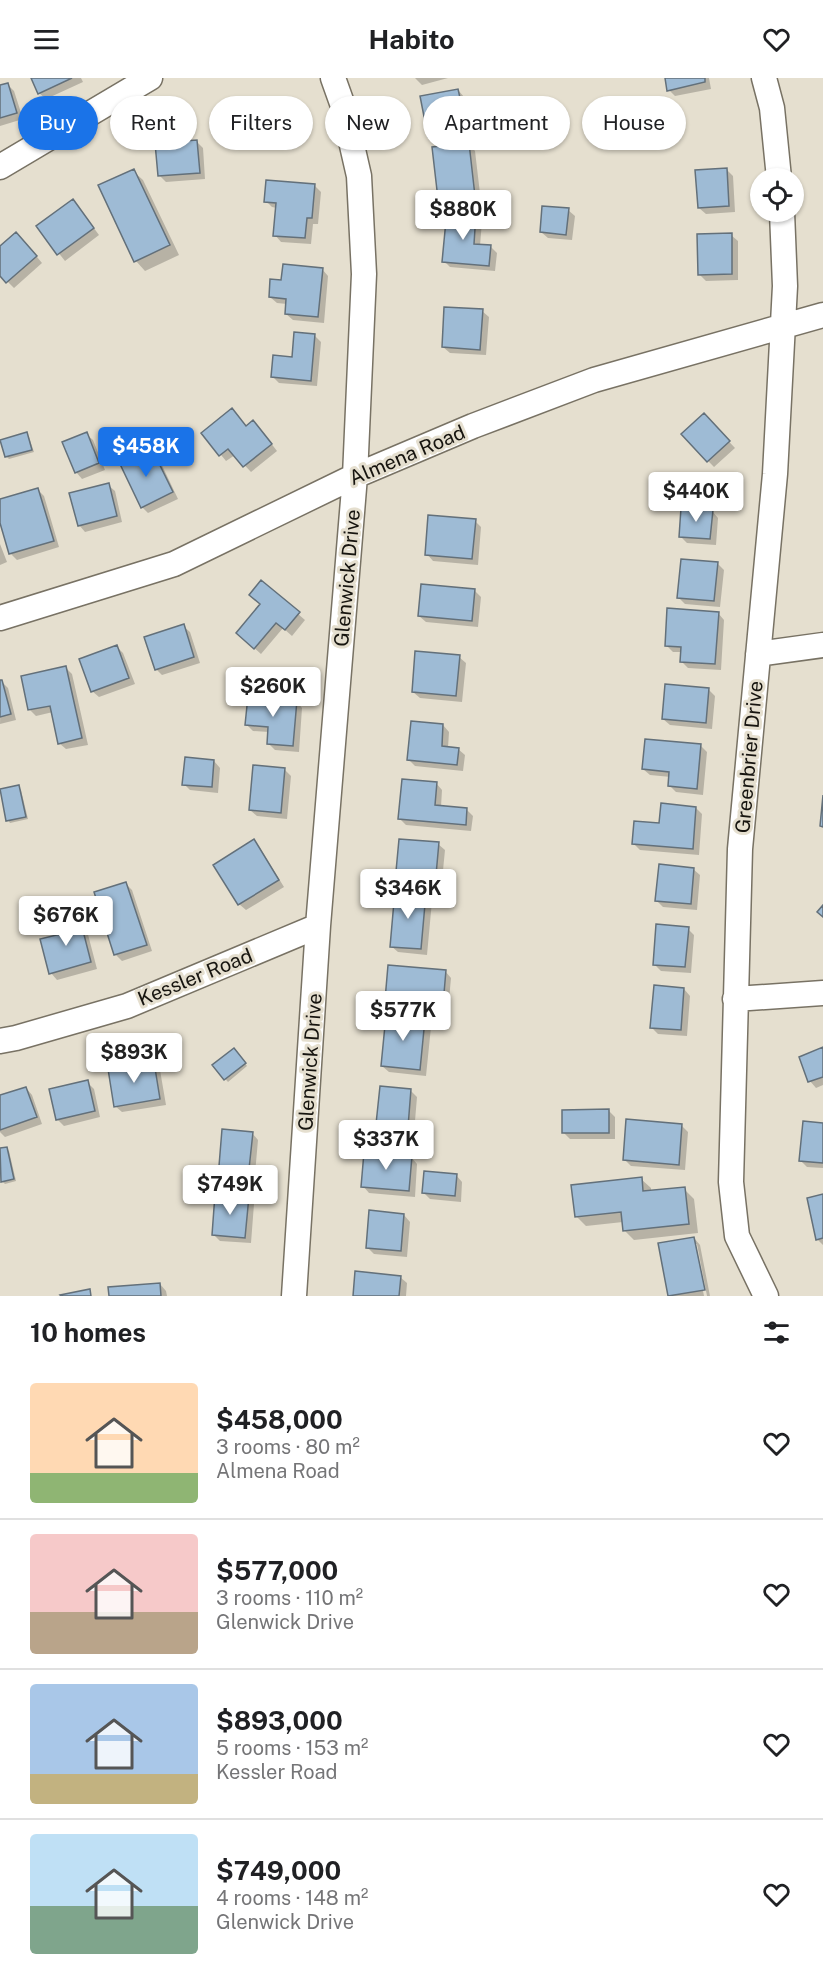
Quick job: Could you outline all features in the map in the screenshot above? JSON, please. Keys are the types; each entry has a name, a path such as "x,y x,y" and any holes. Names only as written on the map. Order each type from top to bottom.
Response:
{"street":[{"path":"0,167 150,78"},
{"name":"Glenwick Drive","path":"294,1296 318,926 356,476 364,274 359,176 343,106 333,78"},
{"path":"764,78 772,108 779,168"},
{"name":"Greenbrier Drive","path":"766,1296 737,1236 731,1182 740,849 775,474 783,325 782,222"},
{"name":"Almena Road","path":"0,618 174,564 356,476 473,426 594,380 823,315"},
{"path":"758,654 823,645"},
{"name":"Kessler Road","path":"0,1041 126,1006 318,926"},
{"path":"735,999 823,993"}],"building":[{"path":"31,78 72,78 38,94"},
{"path":"665,78 705,78 705,82 667,91"},
{"path":"8,83 17,113 0,118 0,85"},
{"path":"458,89 460,96 423,96 423,111 420,96"},
{"path":"197,140 200,173 158,176 156,150 197,150"},
{"path":"432,150 470,150 475,196 438,199"},
{"path":"727,168 729,206 698,208 695,170"},
{"path":"134,169 170,245 134,262 98,185"},
{"path":"266,180 315,184 312,218 307,218 305,238 273,236 276,203 264,202"},
{"path":"73,199 94,228 57,255 36,226"},
{"path":"542,206 569,208 566,235 540,232"},
{"path":"447,210 476,213 474,244 491,245 489,266 442,262"},
{"path":"16,232 37,256 6,283 0,276 0,246"},
{"path":"732,233 732,274 698,275 697,234"},
{"path":"283,264 323,268 318,317 285,314 286,299 269,297 270,279 281,280"},
{"path":"444,307 483,309 480,350 442,347"},
{"path":"294,332 315,334 311,381 271,377 273,355 292,357"},
{"path":"232,408 246,426 253,420 272,444 243,467 228,449 219,456 201,433"},
{"path":"704,413 730,441 707,462 681,434"},
{"path":"27,432 32,450 5,457 0,440"},
{"path":"87,432 99,463 75,473 62,442"},
{"path":"152,449 173,492 141,508 120,464"},
{"path":"109,483 117,516 78,526 69,493"},
{"path":"38,488 54,541 9,554 0,523 0,499"},
{"path":"681,508 713,510 710,539 679,537"},
{"path":"428,515 476,519 472,559 425,555"},
{"path":"681,559 718,562 714,601 677,598"},
{"path":"261,580 300,612 285,630 276,623 254,649 236,633 260,604 249,595"},
{"path":"421,584 475,589 472,621 418,616"},
{"path":"667,608 719,612 715,664 680,662 681,647 665,646"},
{"path":"184,624 194,657 155,670 144,637"},
{"path":"117,645 129,678 91,692 79,659"},
{"path":"415,651 460,655 456,696 412,692"},
{"path":"66,666 82,738 58,744 50,706 28,710 21,676"},
{"path":"0,680 2,680 11,714 0,717"},
{"path":"665,684 709,688 706,723 662,719"},
{"path":"248,696 297,700 293,746 267,744 268,727 245,725"},
{"path":"411,721 443,724 442,746 459,748 457,765 407,760"},
{"path":"645,739 701,744 697,789 668,786 669,772 642,769"},
{"path":"185,757 214,760 212,787 182,785"},
{"path":"253,765 285,768 281,813 249,810"},
{"path":"402,779 437,782 435,805 467,808 466,825 398,819"},
{"path":"19,785 26,817 6,821 0,789"},
{"path":"823,795 823,827 820,826"},
{"path":"661,803 696,807 693,849 632,844 634,821 659,823"},
{"path":"254,839 279,880 238,905 213,865"},
{"path":"399,839 439,842 435,886 395,882"},
{"path":"659,864 694,868 691,904 655,901"},
{"path":"126,882 147,945 114,955 94,892"},
{"path":"395,890 426,893 421,949 390,947"},
{"path":"823,905 823,917 817,912"},
{"path":"79,915 91,962 49,974 40,939 65,933 61,920"},
{"path":"656,924 689,927 685,967 653,965"},
{"path":"388,965 446,970 443,1005 385,1000"},
{"path":"654,985 684,988 681,1030 650,1028"},
{"path":"386,1015 425,1019 420,1070 381,1066"},
{"path":"823,1047 823,1077 808,1082 799,1057"},
{"path":"234,1048 246,1063 224,1080 212,1065"},
{"path":"154,1062 160,1099 114,1107 108,1069"},
{"path":"88,1080 95,1111 56,1120 49,1089"},
{"path":"380,1086 411,1089 408,1127 376,1124"},
{"path":"26,1087 37,1117 0,1130 0,1095"},
{"path":"609,1109 609,1133 562,1133 562,1110"},
{"path":"626,1119 682,1124 679,1165 623,1160"},
{"path":"803,1121 823,1123 823,1163 799,1161"},
{"path":"222,1129 253,1132 249,1169 219,1166"},
{"path":"7,1147 14,1179 1,1182 0,1148"},
{"path":"364,1152 412,1156 409,1191 361,1187"},
{"path":"424,1171 457,1174 455,1196 422,1193"},
{"path":"642,1177 643,1191 685,1187 689,1224 623,1231 621,1212 575,1217 571,1185"},
{"path":"215,1194 249,1196 245,1238 212,1235"},
{"path":"823,1194 823,1238 816,1240 807,1198"},
{"path":"369,1210 404,1214 401,1251 366,1248"},
{"path":"694,1237 705,1290 668,1296 658,1243"},
{"path":"355,1271 401,1276 399,1296 353,1296"},
{"path":"160,1283 161,1296 109,1296 108,1287"},
{"path":"90,1289 91,1296 60,1295"}]}
